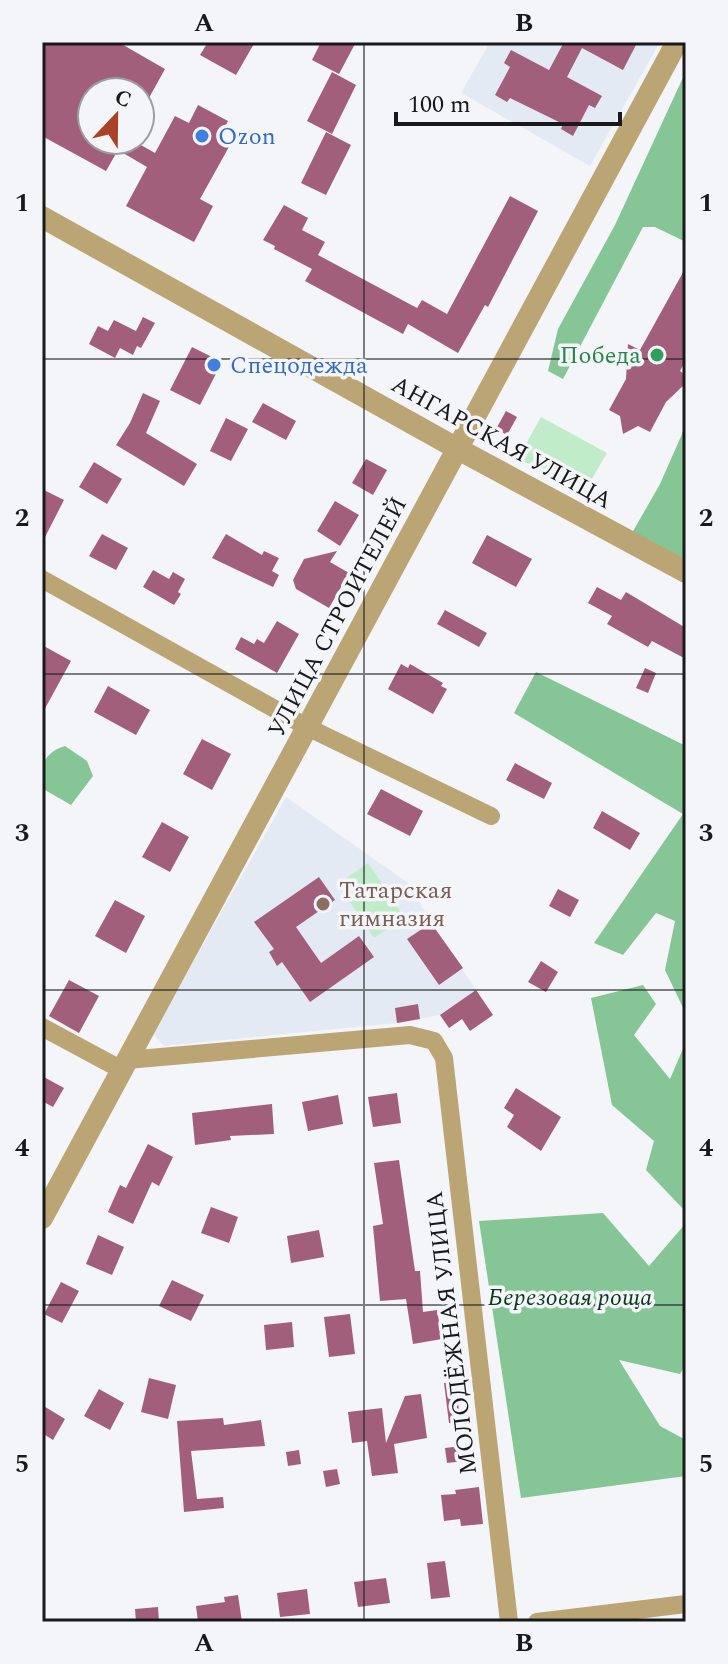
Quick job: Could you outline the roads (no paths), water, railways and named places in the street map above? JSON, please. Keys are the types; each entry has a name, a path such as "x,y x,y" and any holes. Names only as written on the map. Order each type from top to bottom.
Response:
{"street":[{"name":"УЛИЦА СТРОИТЕЛЕЙ","path":"42,1218 677,42"},
{"name":"АНГАРСКАЯ УЛИЦА","path":"42,217 686,572"},
{"path":"42,579 307,727 491,816"},
{"path":"42,1027 124,1065"},
{"name":"МОЛОДЁЖНАЯ УЛИЦА","path":"124,1065 410,1035 434,1041 444,1058 509,1622"},
{"path":"537,1622 686,1604"}],"place":[{"name":"Ozon","path":"202,136"},
{"name":"Победа","path":"657,355"},
{"name":"Спецодежда","path":"214,365"},
{"name":"Татарская гимназия","path":"323,904"}],"park label":[{"name":"Березовая роща","path":"570,1297"}]}
